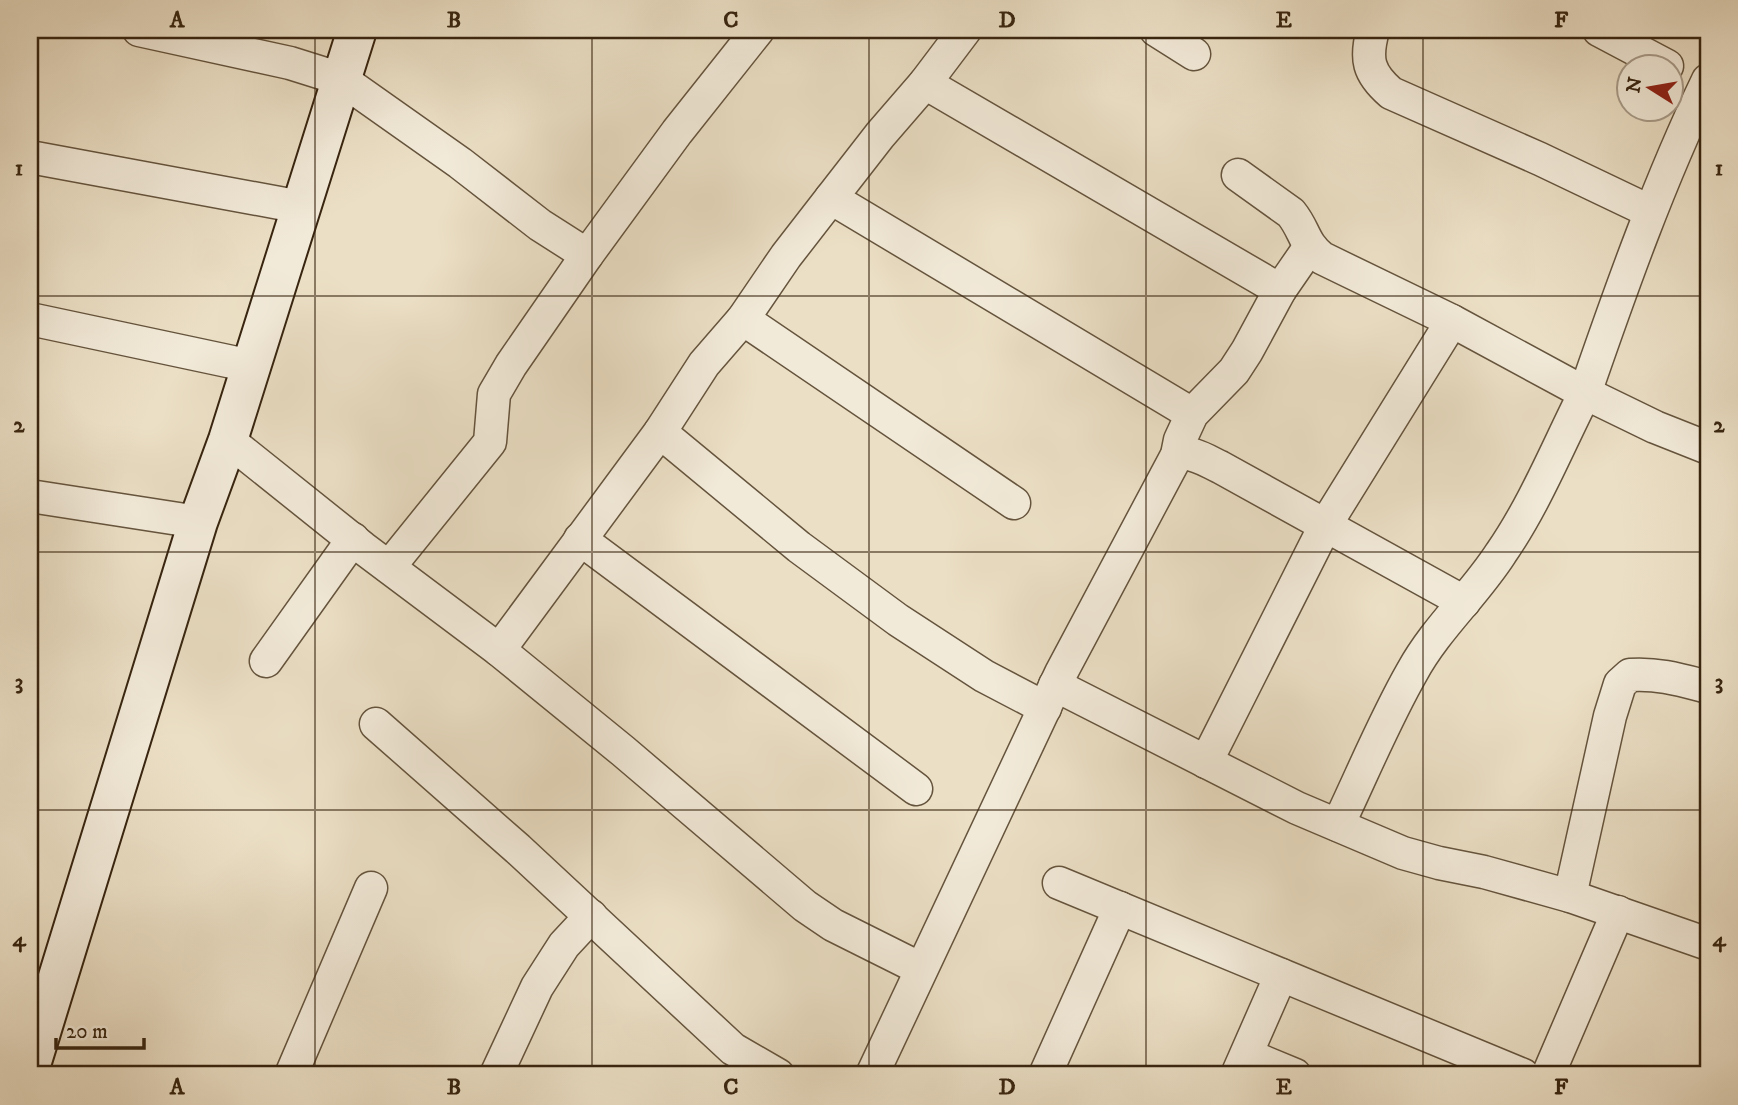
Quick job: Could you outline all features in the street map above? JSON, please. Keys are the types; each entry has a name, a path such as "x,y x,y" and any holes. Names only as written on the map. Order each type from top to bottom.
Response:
{"street":[{"path":"139,30 290,63 341,79 460,163 540,225 587,255"},
{"path":"30,1068 198,522 228,440 357,30"},
{"path":"389,567 490,442 492,405 497,387 587,255 677,132 758,30"},
{"path":"499,650 660,432 704,364 743,319 786,256 965,30"},
{"path":"1156,30 1194,54"},
{"path":"1373,30 1369,47 1370,71 1391,93 1649,211"},
{"path":"1599,30 1640,52"},
{"path":"1338,825 1411,673 1443,625 1496,561 1518,527 1585,393 1649,211 1707,83 1686,75"},
{"path":"925,83 1280,290"},
{"path":"30,157 301,207"},
{"path":"1238,175 1291,213 1297,220 1309,248 1329,262 1452,321 1585,393 1655,427 1708,448"},
{"path":"831,198 1192,414"},
{"path":"872,1075 1050,696 1177,455 1180,440 1192,414 1234,371 1280,290 1309,248"},
{"path":"30,319 251,366"},
{"path":"743,319 1014,503"},
{"path":"1206,762 1326,524 1452,321"},
{"path":"660,432 799,547 898,620 984,676 1050,696 1206,762 1338,825 1404,853 1570,896 1708,944"},
{"path":"228,440 499,650 624,751 805,906 833,925 921,969"},
{"path":"1177,455 1190,454 1220,467 1464,602"},
{"path":"30,496 198,522"},
{"path":"580,538 916,789"},
{"path":"266,662 353,539"},
{"path":"1570,896 1610,716 1620,684 1630,675 1643,674 1665,675 1708,687"},
{"path":"376,724 591,916 733,1049 778,1075"},
{"path":"1059,883 1523,1075"},
{"path":"291,1075 371,888"},
{"path":"1045,1075 1120,908"},
{"path":"1548,1075 1618,912"},
{"path":"496,1075 537,987 564,945 591,916"},
{"path":"1281,975 1242,1065 1295,1075"}]}
